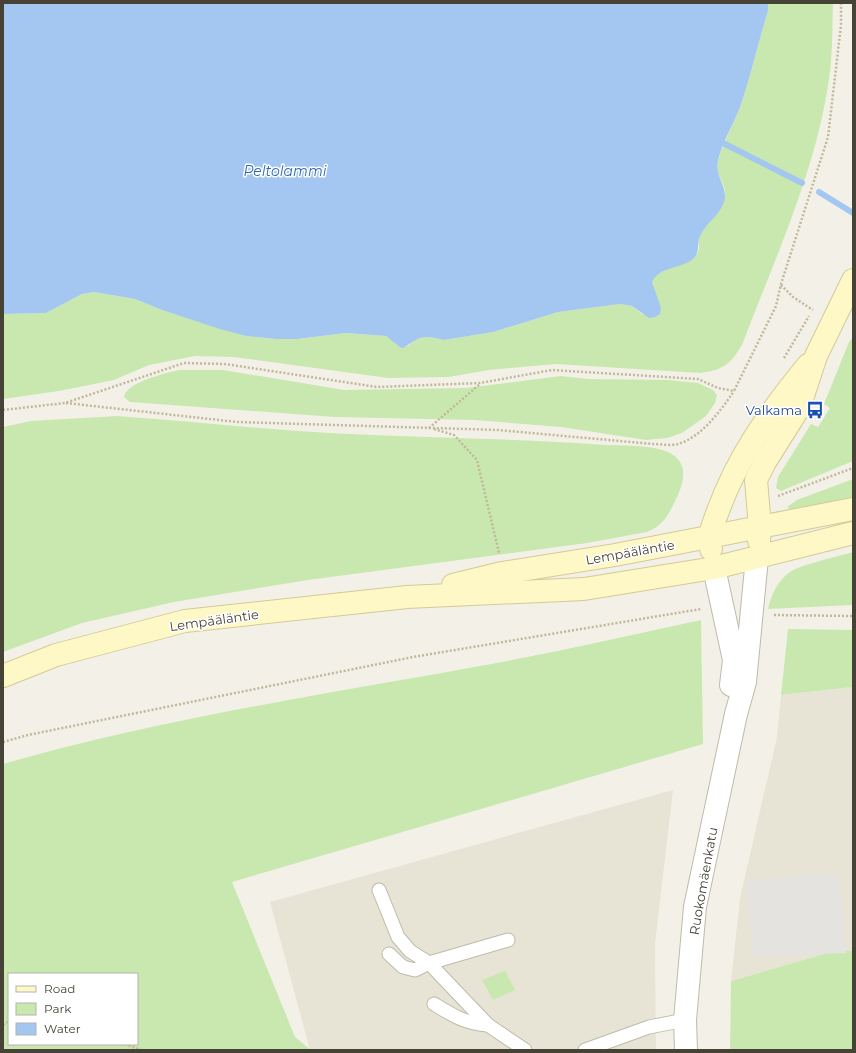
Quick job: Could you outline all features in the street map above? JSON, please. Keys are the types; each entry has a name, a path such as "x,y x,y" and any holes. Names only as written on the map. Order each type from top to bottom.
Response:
{"main road":[{"path":"757,558 760,527 756,480 765,462 799,408 816,356 853,280"},
{"path":"709,538 729,484 743,457 781,398 816,356"},
{"name":"Lempääläntie","path":"408,597 502,573 615,556 853,509"},
{"name":"Lempääläntie","path":"3,676 56,655 185,621 408,597 584,589 714,568 853,533"},
{"name":"Ruokomäenkatu","path":"709,538 714,568"}],"street":[{"name":"Ruokomäenkatu","path":"686,1050 685,1020 695,907 736,714 745,682 757,558"},
{"name":"Ruokomäenkatu","path":"714,568 734,660 731,687 736,714"}],"lane":[{"path":"379,890 398,937 410,951 429,963 488,1026 525,1050"},
{"path":"389,954 403,967 415,970 429,963 508,940"},
{"path":"434,1004 474,1025 488,1026"},
{"path":"585,1050 649,1027 685,1020"}],"path":[{"path":"65,403 237,422 498,430 653,444 678,444 699,432 719,413 734,391 776,306 781,284 828,137 840,26 841,3"},
{"path":"781,284 793,297 813,310"},
{"path":"3,410 65,403 184,363 225,364 377,387 480,384 552,370 698,379 718,388 734,391"},
{"path":"429,428 480,384"},
{"path":"429,428 454,435 478,460 484,494 501,560 502,573"},
{"path":"3,742 28,734 413,657 707,608 722,608"},
{"path":"752,612 766,614 853,616"},
{"path":"128,1045 141,1050"}],"shaded area":[{"path":"853,687 853,951 838,950 731,981 740,898 777,737 781,695"},
{"path":"673,790 655,944 656,1050 310,1050 270,902"},
{"path":"839,873 846,953 753,957 746,881"}],"green space":[{"path":"768,3 833,3 832,51 829,79 815,147 781,247 742,345 730,362 720,368 700,373 556,364 489,370 449,377 388,378 233,357 195,356 149,365 114,380 59,391 3,399 3,314 46,313 82,294 94,292 135,299 162,310 246,336 276,339 297,339 346,333 386,336 408,346 418,338 430,337 444,340 493,332 558,312 620,304 632,306 642,314 661,308 653,289 652,283 654,278 665,270 694,257 699,250 700,234 722,205 725,189 717,170 717,165 744,95 768,11"},
{"path":"853,337 853,461 781,491 776,488 778,477 811,424 818,427 830,408 824,404 849,342"},
{"path":"179,370 223,370 344,390 466,388 561,376 588,379 668,380 698,383 713,390 717,395 715,403 706,416 682,433 667,438 646,440 561,427 475,420 334,417 130,402 124,397 126,392 132,387 147,379"},
{"path":"117,416 329,433 640,446 666,451 673,455 681,464 683,476 679,494 668,514 658,526 647,532 587,543 308,580 174,602 82,623 3,652 3,427 31,421"},
{"path":"853,479 853,499 792,511 787,507 797,500"},
{"path":"853,552 853,605 768,609 776,588 782,579 790,572 810,564"},
{"path":"701,620 703,744 232,882 295,1037 311,1050 3,1050 3,764 124,733 184,720 570,648"},
{"path":"788,629 853,630 853,687 781,695"},
{"path":"838,950 853,951 853,1050 730,1050 731,981"},
{"path":"505,971 515,990 493,1000 482,980"}],"water":[{"name":"Peltolammi","path":"3,3 768,3 768,11 744,95 722,147 718,161 718,171 725,192 724,202 720,211 701,234 698,250 693,259 683,265 665,270 652,282 661,308 660,314 649,318 632,306 620,304 558,312 493,332 444,340 430,337 419,338 403,348 386,336 346,333 297,339 276,339 246,336 162,310 135,299 94,292 82,294 46,313 3,314"}],"waterway":[{"path":"723,143 802,183"},
{"path":"819,192 853,213"}],"place":[{"name":"Valkama","path":"815,410"}]}
